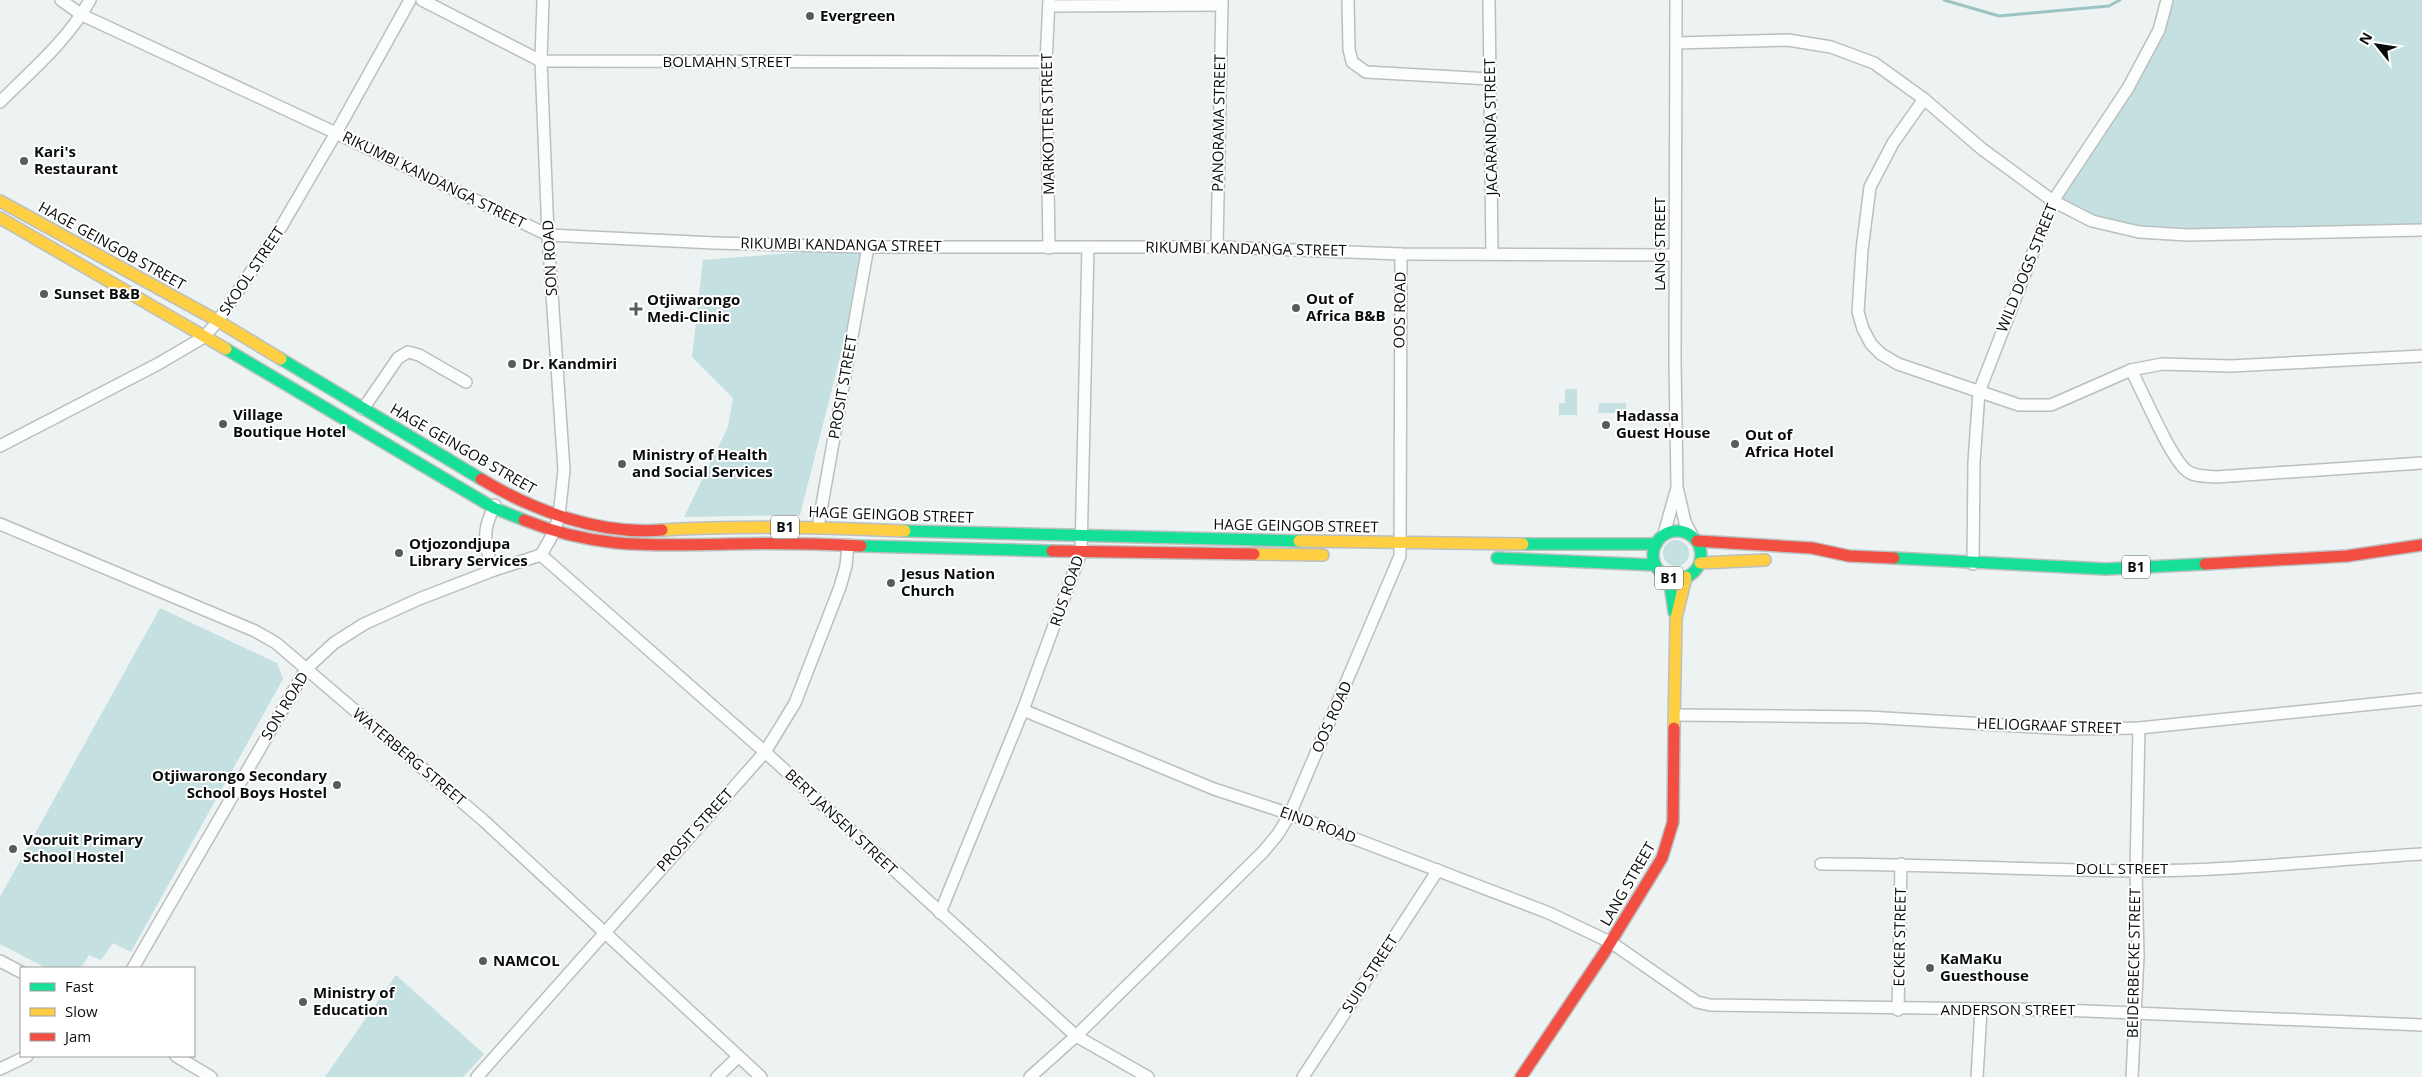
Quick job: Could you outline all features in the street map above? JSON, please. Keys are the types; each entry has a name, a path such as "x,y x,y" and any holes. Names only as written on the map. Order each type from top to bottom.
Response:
{"main road":[{"name":"HAGE GEINGOB STREET","path":"0,201 218,322 502,492 559,516 627,530 710,527 818,527 1400,544 1656,544"},
{"name":"HAGE GEINGOB STREET","path":"0,218 143,300 494,508 554,532 582,539 638,546 734,544 848,545 1081,552 1330,555"},
{"path":"143,300 152,286"},
{"path":"449,480 458,466"},
{"name":"B1","path":"1664,534 1678,530 1695,538 1734,546 1818,549 1849,556 1973,564 2106,569 2347,556 2422,545"},
{"path":"1656,544 1664,534"},
{"name":"B1","path":"1656,544 1653,554 1658,570 1668,577 1686,577 1692,574 1700,563 1702,556 1695,538"},
{"path":"1395,556 1416,556"},
{"name":"B1","path":"1818,561 1849,556"},
{"name":"B1","path":"1481,558 1655,565"},
{"name":"B1","path":"1700,563 1777,561"},
{"name":"LANG STREET","path":"1521,1077 1612,943 1660,864 1672,833 1676,618 1668,577"},
{"name":"LANG STREET","path":"1676,618 1686,577"}],"street":[{"name":"RIKUMBI KANDANGA STREET","path":"61,0 82,16 336,133 548,235 715,243 868,247 1217,247 1401,254 1676,255"},
{"path":"0,102 82,16 90,0"},
{"name":"SKOOL STREET","path":"0,446 158,364 204,337 218,322 281,227 410,0"},
{"name":"BOLMAHN STREET","path":"422,0 541,61 1046,62"},
{"name":"SON ROAD","path":"542,0 541,61 548,235 564,470 559,516 554,532"},
{"path":"1348,0 1348,49 1352,62 1366,72 1490,79"},
{"name":"JACARANDA STREET","path":"1490,0 1492,254"},
{"name":"LANG STREET","path":"1676,0 1677,487 1686,522 1695,538"},
{"name":"WILD DOGS STREET","path":"1973,564 1974,462 1979,392 2053,201 2128,88 2159,30 2167,0"},
{"path":"1049,3 1222,2"},
{"name":"PANORAMA STREET","path":"1217,247 1222,2"},
{"name":"MARKOTTER STREET","path":"1049,3 1046,62 1049,248"},
{"path":"1676,42 1788,40 1831,47 1874,63 1924,99 1982,149 2053,201 2092,221 2139,232 2188,235 2422,230"},
{"path":"1924,99 1892,143 1870,187 1862,250 1858,312 1863,329 1871,344 1898,364 2019,405 2050,405 2131,370 2162,364 2231,366 2422,356"},
{"name":"PROSIT STREET","path":"818,527 868,247"},
{"name":"RUS ROAD","path":"940,913 1023,710 1081,552 1088,247"},
{"name":"OOS ROAD","path":"1030,1077 1076,1036 1263,852 1278,834 1290,814 1400,544 1401,254"},
{"path":"363,409 398,358 408,352 419,355 466,382"},
{"path":"2131,370 2176,458 2186,471 2198,476 2216,477 2422,463"},
{"name":"LANG STREET","path":"1664,534 1677,487"},
{"path":"494,570 485,549 484,537 502,492"},
{"name":"WATERBERG STREET","path":"0,524 255,632 276,643 483,820 761,1077"},
{"path":"541,555 554,532"},
{"name":"PROSIT STREET","path":"476,1077 765,752 796,703 840,587 846,566 848,545"},
{"name":"SON ROAD","path":"134,967 306,670 334,643 364,624 419,599 494,570 541,555"},
{"name":"BERT JANSEN STREET","path":"541,555 765,752 1076,1036 1148,1077"},
{"name":"HELIOGRAAF STREET","path":"1675,715 1867,717 2070,729 2139,728 2422,700"},
{"name":"EIND ROAD","path":"1023,710 1214,789 1290,814 1548,913 1612,943"},
{"name":"BEIDERBECKE STREET","path":"2132,1077 2138,956 2136,871 2139,728"},
{"name":"DOLL STREET","path":"1821,864 1901,864 2136,871 2234,867 2422,854"},
{"name":"ECKER STREET","path":"1898,1010 1901,864"},
{"name":"SUID STREET","path":"1303,1077 1438,870"},
{"name":"ANDERSON STREET","path":"1612,943 1697,1002 1710,1005 2134,1013 2422,1025"},
{"path":"0,962 20,972"},
{"path":"1977,1077 1981,1010"},
{"path":"0,1069 25,1057"},
{"path":"178,1057 211,1077"},
{"path":"717,1077 738,1057"}],"shaded area":[{"path":"2167,0 2422,0 2422,230 2139,232 2053,201 2128,88"},
{"path":"868,247 800,515 684,517 728,427 733,398 692,357 703,260"},
{"path":"1565,389 1577,389 1577,415 1559,415 1559,403 1565,403"},
{"path":"1599,403 1626,403 1626,413 1598,413"},
{"path":"1676,540 1685,544 1689,553 1685,562 1676,566 1667,562 1663,553 1667,544"},
{"path":"160,608 277,663 283,679 131,952 113,943 101,960 89,955 82,967 44,967 0,944 0,897"},
{"path":"396,975 484,1054 463,1077 325,1077"}],"waterway":[{"path":"1944,0 1999,16 2109,6 2120,0"}],"traffic: fast":[{"path":"226,349 494,508 524,520"},
{"path":"281,359 481,479"},
{"path":"905,531 1299,541"},
{"path":"1672,531 1682,531 1694,538 1701,550 1701,555 1701,560 1694,572 1682,579 1672,579 1664,575 1657,568 1653,560 1653,550 1657,542 1664,535 1672,531"},
{"path":"1523,544 1656,544"},
{"path":"861,546 1052,551"},
{"path":"1497,558 1655,565"},
{"path":"1894,558 2106,569 2205,564"},
{"path":"1669,577 1674,612"}],"traffic: slow":[{"path":"0,201 218,321 281,359"},
{"path":"0,218 226,349"},
{"path":"662,530 784,527 905,531"},
{"path":"1299,541 1523,544"},
{"path":"1254,554 1323,555"},
{"path":"1700,563 1765,560"},
{"path":"1674,728 1676,618 1686,577"}],"traffic: jam":[{"path":"481,479 501,491 545,511 568,518 615,529 638,531 662,530"},
{"path":"524,520 577,537 626,544 813,544 861,546"},
{"path":"1697,541 1812,548 1849,556 1894,558"},
{"path":"2205,564 2347,556 2422,545"},
{"path":"1052,551 1254,554"},
{"path":"1521,1077 1604,953 1662,858 1673,822 1674,728"}],"place":[{"name":"Evergreen","path":"810,16"},
{"name":"Kari's Restaurant","path":"24,161"},
{"name":"Sunset B&B","path":"44,294"},
{"name":"Out of Africa B&B","path":"1296,308"},
{"name":"Otjiwarongo Medi-Clinic","path":"636,309"},
{"name":"Dr. Kandmiri","path":"512,364"},
{"name":"Village Boutique Hotel","path":"223,424"},
{"name":"Hadassa Guest House","path":"1606,425"},
{"name":"Out of Africa Hotel","path":"1735,444"},
{"name":"Ministry of Health and Social Services","path":"622,464"},
{"name":"Otjozondjupa Library Services","path":"399,553"},
{"name":"Jesus Nation Church","path":"891,583"},
{"name":"Otjiwarongo Secondary School Boys Hostel","path":"337,785"},
{"name":"Vooruit Primary School Hostel","path":"13,849"},
{"name":"NAMCOL","path":"483,961"},
{"name":"KaMaKu Guesthouse","path":"1930,968"},
{"name":"Ministry of Education","path":"303,1002"}]}
